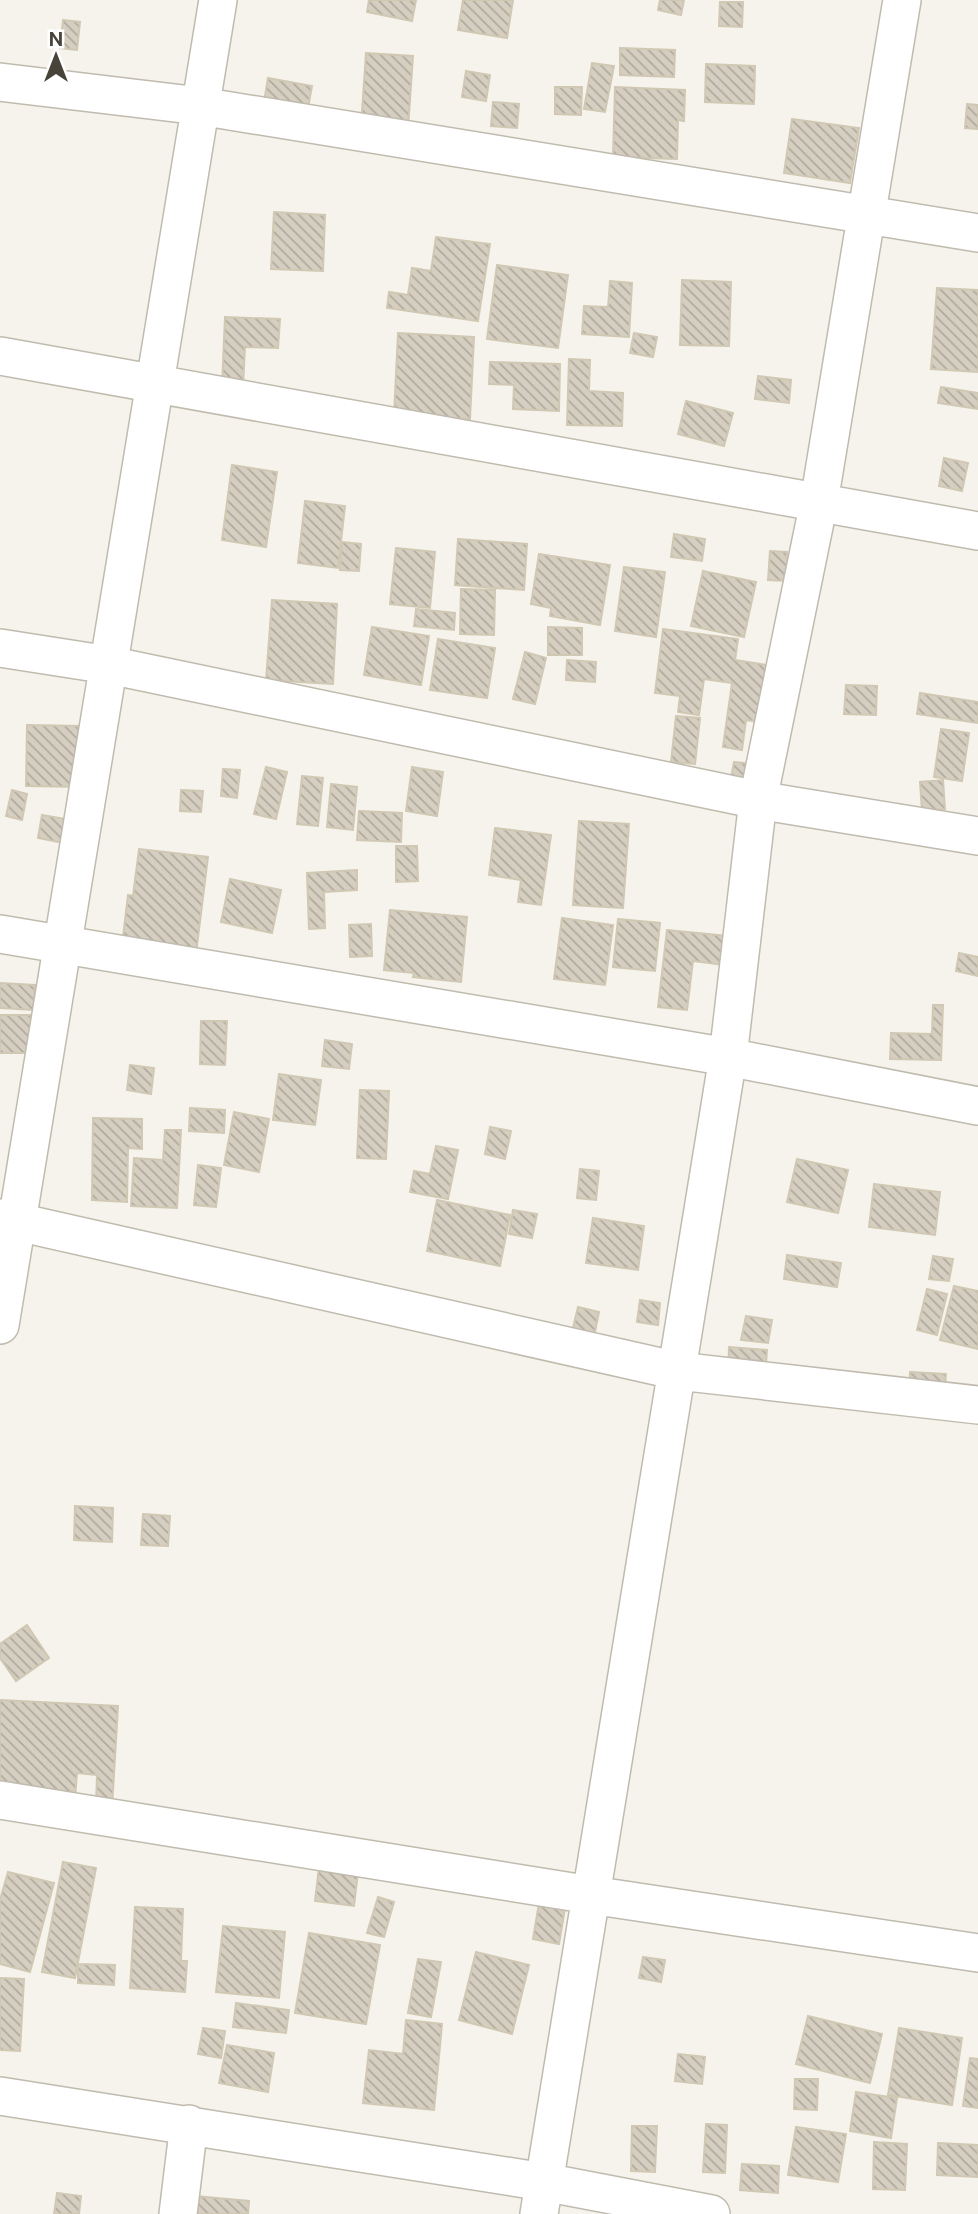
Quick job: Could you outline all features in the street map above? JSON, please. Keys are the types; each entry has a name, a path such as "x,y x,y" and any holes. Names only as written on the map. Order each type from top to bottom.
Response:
{"street":[{"path":"0,1325 8,1220 63,944 218,0"},
{"path":"541,2198 728,1057 758,800 819,502 902,0"},
{"path":"0,82 200,106 978,233"},
{"path":"0,356 978,531"},
{"path":"0,648 108,665 758,800 978,836"},
{"path":"0,934 728,1057 978,1106"},
{"path":"8,1220 678,1371 978,1405"},
{"path":"0,1800 591,1895 978,1953"},
{"path":"0,2096 189,2124 541,2198 711,2214"},
{"path":"178,2214 189,2124"}],"building":[{"path":"369,0 416,0 412,21 367,12"},
{"path":"463,0 513,0 507,38 458,30"},
{"path":"660,0 684,0 681,15 658,10"},
{"path":"720,2 743,2 742,27 719,26"},
{"path":"63,20 80,22 77,50 60,48"},
{"path":"620,48 675,50 674,77 620,75"},
{"path":"366,53 413,56 408,129 361,126"},
{"path":"592,63 614,66 605,112 584,109"},
{"path":"706,64 755,66 754,104 705,102"},
{"path":"466,71 490,75 486,101 462,97"},
{"path":"268,78 312,86 308,108 260,126"},
{"path":"555,87 582,87 581,115 555,114"},
{"path":"615,87 685,90 684,121 678,120 677,159 613,157"},
{"path":"493,102 519,104 517,128 491,126"},
{"path":"967,104 978,105 978,129 965,128"},
{"path":"792,119 859,128 850,183 784,173"},
{"path":"274,212 325,215 323,271 271,269"},
{"path":"436,237 490,244 478,321 387,308 389,292 408,295 412,268 431,271"},
{"path":"497,265 568,275 558,348 487,339"},
{"path":"682,280 731,282 729,346 680,345"},
{"path":"610,281 632,283 629,337 582,334 584,306 608,307"},
{"path":"937,288 978,290 978,372 931,369"},
{"path":"225,317 280,319 278,348 245,347 243,386 222,385"},
{"path":"398,333 474,337 470,419 394,416"},
{"path":"634,333 657,337 653,357 630,353"},
{"path":"569,359 590,360 589,391 623,393 622,426 567,425"},
{"path":"490,362 560,364 559,411 513,409 514,385 489,384"},
{"path":"758,376 791,380 789,403 755,399"},
{"path":"941,387 978,393 978,409 938,403"},
{"path":"686,401 733,413 724,446 678,434"},
{"path":"944,458 968,463 962,491 939,486"},
{"path":"232,465 277,472 266,547 222,540"},
{"path":"305,501 345,506 338,568 298,563"},
{"path":"674,534 705,539 702,561 671,557"},
{"path":"458,539 527,544 524,590 455,585"},
{"path":"342,542 361,544 359,571 340,570"},
{"path":"396,548 435,552 430,608 390,604"},
{"path":"770,551 787,552 786,581 768,580"},
{"path":"539,554 610,565 600,625 550,616 551,608 531,604"},
{"path":"624,567 665,572 656,637 615,631"},
{"path":"703,571 756,582 744,637 691,626"},
{"path":"461,589 495,590 494,635 460,634"},
{"path":"272,600 337,604 333,684 266,680"},
{"path":"416,609 455,613 454,630 414,626"},
{"path":"372,627 429,636 421,685 364,675"},
{"path":"548,627 582,628 582,655 548,655"},
{"path":"663,629 738,639 735,660 767,665 759,722 746,720 742,750 723,747 732,683 704,679 699,715 678,712 680,696 655,693"},
{"path":"438,639 495,648 487,698 430,690"},
{"path":"525,652 546,658 535,704 513,699"},
{"path":"567,660 596,662 595,682 566,680"},
{"path":"846,685 877,686 876,715 844,714"},
{"path":"920,693 978,702 978,723 917,714"},
{"path":"676,716 700,718 695,764 671,762"},
{"path":"27,725 81,726 80,787 26,786"},
{"path":"941,729 969,733 962,781 934,777"},
{"path":"734,762 753,764 748,792 729,789"},
{"path":"266,767 287,772 276,819 254,814"},
{"path":"412,767 443,772 437,816 406,811"},
{"path":"223,769 240,770 237,798 221,796"},
{"path":"302,776 323,778 318,826 297,824"},
{"path":"943,780 945,809 922,811 920,782"},
{"path":"331,784 357,787 353,830 327,827"},
{"path":"12,790 27,794 22,820 6,816"},
{"path":"181,790 203,791 201,812 180,811"},
{"path":"359,811 402,813 401,842 357,840"},
{"path":"42,815 83,822 79,846 38,838"},
{"path":"579,821 629,824 623,908 573,905"},
{"path":"495,828 551,835 541,905 518,902 521,880 489,875"},
{"path":"396,846 417,846 418,881 396,882"},
{"path":"139,849 208,857 195,962 121,954 128,895 133,896"},
{"path":"357,870 357,890 324,892 325,928 309,929 307,873"},
{"path":"230,879 281,890 272,933 221,922"},
{"path":"390,910 467,917 461,982 413,977 414,973 384,970"},
{"path":"562,918 613,925 605,985 554,979"},
{"path":"618,919 660,923 655,971 613,967"},
{"path":"371,924 372,956 350,957 349,925"},
{"path":"667,930 727,936 724,965 693,961 687,1010 658,1007"},
{"path":"959,953 978,957 978,976 956,971"},
{"path":"0,983 35,985 33,1010 0,1008"},
{"path":"933,1005 943,1005 941,1060 890,1059 891,1033 932,1034"},
{"path":"0,1015 31,1015 31,1053 0,1053"},
{"path":"201,1021 227,1021 225,1065 200,1064"},
{"path":"325,1040 352,1044 349,1069 322,1066"},
{"path":"130,1065 154,1068 151,1094 127,1090"},
{"path":"279,1074 321,1080 315,1125 273,1120"},
{"path":"360,1090 389,1091 386,1159 357,1158"},
{"path":"190,1108 225,1110 224,1133 189,1131"},
{"path":"234,1112 269,1119 259,1172 224,1165"},
{"path":"93,1118 142,1119 142,1149 128,1148 127,1202 92,1200"},
{"path":"490,1127 511,1131 505,1159 485,1154"},
{"path":"165,1130 181,1130 177,1208 131,1206 134,1158 163,1160"},
{"path":"436,1146 458,1150 448,1199 410,1192 414,1171 430,1174"},
{"path":"797,1159 848,1170 838,1213 787,1202"},
{"path":"198,1165 221,1168 216,1207 194,1205"},
{"path":"580,1169 599,1171 596,1200 577,1198"},
{"path":"874,1184 940,1192 935,1235 869,1227"},
{"path":"437,1200 510,1215 500,1266 427,1251"},
{"path":"513,1210 537,1214 532,1238 509,1234"},
{"path":"593,1218 644,1226 638,1270 586,1263"},
{"path":"787,1255 841,1263 837,1287 784,1279"},
{"path":"933,1256 953,1259 949,1281 929,1279"},
{"path":"954,1286 978,1291 978,1349 940,1340"},
{"path":"927,1289 947,1294 937,1335 917,1330"},
{"path":"640,1300 660,1303 658,1325 637,1322"},
{"path":"578,1307 599,1312 594,1337 572,1332"},
{"path":"746,1316 772,1320 768,1343 741,1340"},
{"path":"729,1347 767,1350 765,1378 728,1376"},
{"path":"910,1372 946,1374 944,1397 909,1395"},
{"path":"75,1506 113,1508 112,1542 74,1540"},
{"path":"143,1514 170,1516 168,1546 141,1545"},
{"path":"27,1625 49,1658 16,1681 0,1658 0,1644"},
{"path":"0,1700 118,1706 112,1808 96,1806 97,1775 77,1773 75,1799 0,1792"},
{"path":"63,1862 96,1868 75,1978 42,1972"},
{"path":"319,1867 358,1872 354,1906 315,1901"},
{"path":"8,1872 54,1883 30,1972 0,1964 0,1900"},
{"path":"378,1897 394,1902 384,1937 367,1933"},
{"path":"539,1903 565,1908 559,1944 533,1939"},
{"path":"135,1907 183,1909 181,1961 187,1961 185,1992 130,1988"},
{"path":"223,1926 285,1932 279,1998 216,1992"},
{"path":"309,1933 380,1945 366,2024 295,2013"},
{"path":"476,1952 529,1965 512,2034 459,2020"},
{"path":"643,1957 665,1960 661,1982 639,1978"},
{"path":"418,1959 441,1962 431,2017 408,2013"},
{"path":"78,1964 115,1965 114,1985 78,1983"},
{"path":"0,1978 24,1979 20,2051 0,2050"},
{"path":"236,2003 289,2010 286,2033 233,2027"},
{"path":"808,2016 882,2034 870,2083 796,2064"},
{"path":"406,2020 442,2024 434,2110 363,2103 369,2050 403,2054"},
{"path":"203,2028 225,2031 221,2058 198,2054"},
{"path":"899,2028 962,2038 952,2105 888,2095"},
{"path":"227,2045 274,2053 268,2092 219,2083"},
{"path":"678,2054 705,2057 702,2084 675,2081"},
{"path":"970,2058 978,2059 978,2108 963,2106"},
{"path":"795,2079 818,2079 817,2110 794,2109"},
{"path":"856,2092 897,2098 891,2138 850,2131"},
{"path":"706,2124 727,2125 725,2173 703,2172"},
{"path":"632,2126 657,2126 655,2172 631,2171"},
{"path":"796,2127 846,2134 838,2182 788,2175"},
{"path":"874,2142 907,2144 905,2190 873,2189"},
{"path":"938,2143 978,2145 978,2177 937,2175"},
{"path":"742,2164 779,2166 778,2193 740,2190"},
{"path":"57,2193 81,2196 79,2214 54,2214"},
{"path":"184,2195 249,2201 248,2214 183,2214"}]}
